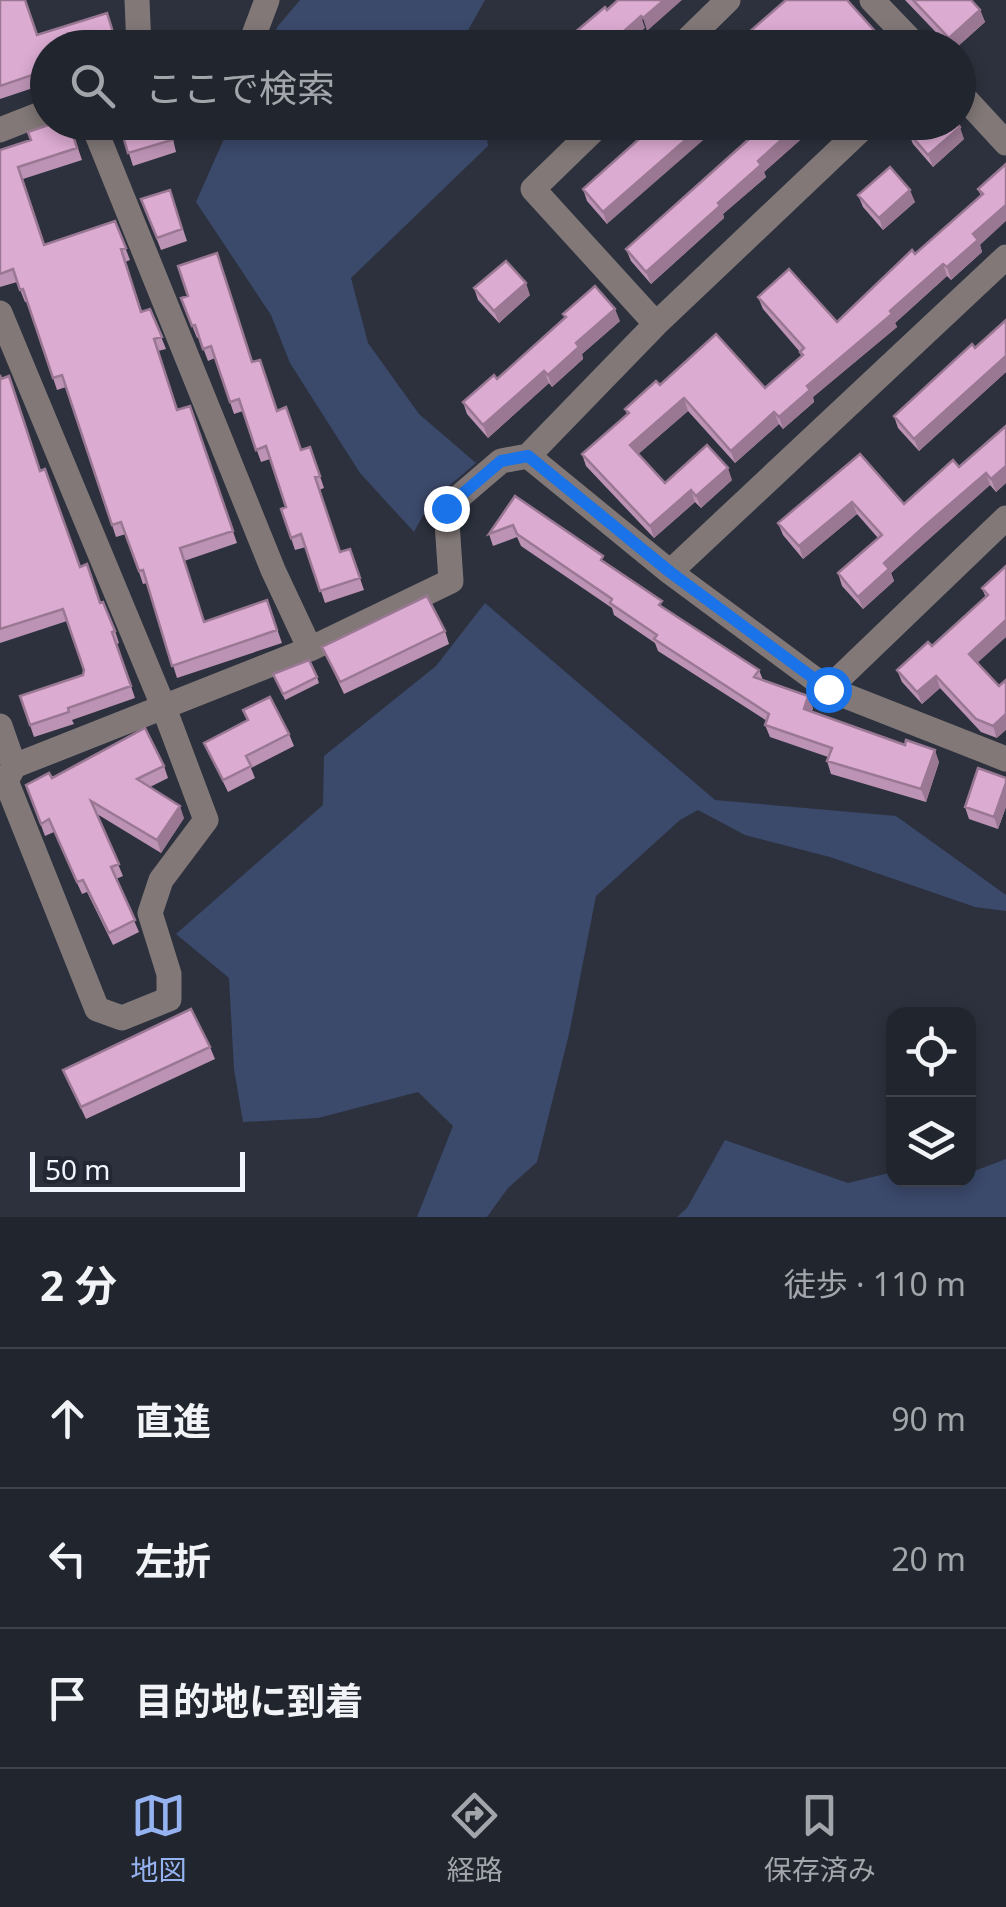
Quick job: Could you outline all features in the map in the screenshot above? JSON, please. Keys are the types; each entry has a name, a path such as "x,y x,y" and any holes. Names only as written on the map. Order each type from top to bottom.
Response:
{"street":[{"path":"138,0 139,30"},
{"path":"256,30 267,0"},
{"path":"697,30 728,0"},
{"path":"872,0 901,30"},
{"path":"976,110 1006,143"},
{"path":"0,130 30,118"},
{"path":"99,140 273,570 310,649"},
{"path":"583,140 533,189 656,324"},
{"path":"0,313 164,708 206,820 161,880 150,913 169,974 168,999 122,1018 98,1009 6,781 14,766 164,708 310,649 451,580 446,508 501,461 528,456 656,324 850,140"},
{"path":"670,572 1006,257"},
{"path":"528,456 670,572 828,689 1006,759"},
{"path":"828,689 1006,518"},
{"path":"0,726 14,766"}],"shaded area":[{"path":"300,0 485,0 468,30 276,30"},
{"path":"223,140 487,140 488,146 351,278 368,343 419,414 476,463 431,501 414,532 360,473 290,363 271,315 196,202"},
{"path":"485,603 715,800 896,816 1006,895 1006,911 975,907 830,857 745,835 698,810 680,820 596,896 569,1034 537,1162 508,1188 487,1217 417,1217 453,1126 418,1092 318,1118 243,1122 234,1069 229,978 176,934 323,805 324,756 436,666"},
{"path":"725,1140 848,1183 886,1174 886,1187 976,1187 976,1170 1006,1159 1006,1217 677,1217 687,1208"}],"building":[{"path":"0,0 25,0 35,30 30,30 30,76 0,86"},
{"path":"618,0 664,0 625,30 578,30 605,7 607,10"},
{"path":"786,0 847,0 874,30 752,30"},
{"path":"913,0 971,0 980,10 958,30 941,30"},
{"path":"107,13 112,30 53,30"},
{"path":"31,140 75,140 77,148 18,167 44,245 115,221 126,248 121,249 141,312 150,309 162,337 154,339 177,410 190,406 233,531 180,548 204,622 267,600 277,630 172,666 143,570 139,571 121,522 112,525 62,375 53,378 13,269 0,274 0,150"},
{"path":"124,140 172,140 128,153"},
{"path":"638,140 685,140 603,212 583,189"},
{"path":"748,140 781,140 758,161 761,165 718,203 720,206 646,272 626,249"},
{"path":"915,140 945,140 928,155"},
{"path":"1006,164 1006,205 973,234 978,240 947,267 943,264 890,311 892,314 807,386 810,390 779,417 774,412 731,451 684,398 630,445 665,483 707,445 728,468 696,496 691,490 650,526 582,454 629,413 625,409 656,381 660,385 716,334 765,388 803,355 800,352 804,348 758,297 789,269 837,322 912,250 915,254 983,194 978,189"},
{"path":"890,167 910,190 879,218 858,195"},
{"path":"170,190 182,229 157,238 141,199"},
{"path":"217,253 252,362 260,360 277,411 286,407 301,450 310,447 320,476 315,477 340,552 350,549 360,578 320,591 301,534 291,538 281,509 286,507 266,446 256,450 239,399 230,402 211,346 203,349 195,325 192,326 181,298 188,296 178,266"},
{"path":"506,261 526,283 494,311 474,288"},
{"path":"595,286 615,309 576,343 579,347 548,375 544,371 483,425 463,402 494,375 497,379"},
{"path":"1006,320 1006,356 914,439 894,416 972,344 975,348"},
{"path":"0,375 1,379 9,376 40,471 45,469 80,567 87,564 100,603 103,602 115,631 112,632 131,686 30,725 20,696 83,675 84,670 63,609 0,629"},
{"path":"1006,426 1006,466 991,479 986,473 927,524 884,563 889,569 858,597 838,573 882,535 852,502 799,546 778,523 860,454 904,504 953,460 959,467"},
{"path":"515,496 603,556 601,560 662,601 659,605 759,670 754,677 808,696 804,709 905,745 906,740 935,750 921,789 827,761 832,748 765,725 769,714 654,639 657,635 517,534 513,525 489,534"},
{"path":"1006,566 1006,620 969,654 999,686 1006,680 1006,714 993,726 976,719 936,676 917,692 897,670 928,642 932,646 988,595 982,588"},
{"path":"427,596 445,631 340,682 322,647"},
{"path":"309,660 317,677 283,694 273,674"},
{"path":"270,697 289,734 246,756 251,766 223,780 204,743 248,720 243,710"},
{"path":"145,728 164,766 137,779 180,806 157,840 91,801 119,864 111,867 135,920 109,933 83,880 77,882 49,819 41,824 26,785 49,773 52,778"},
{"path":"978,768 1006,778 994,817 965,807"},
{"path":"191,1009 210,1047 81,1107 63,1070"}],"route":[{"path":"446,508 501,461 528,456 670,572 828,689"}]}
